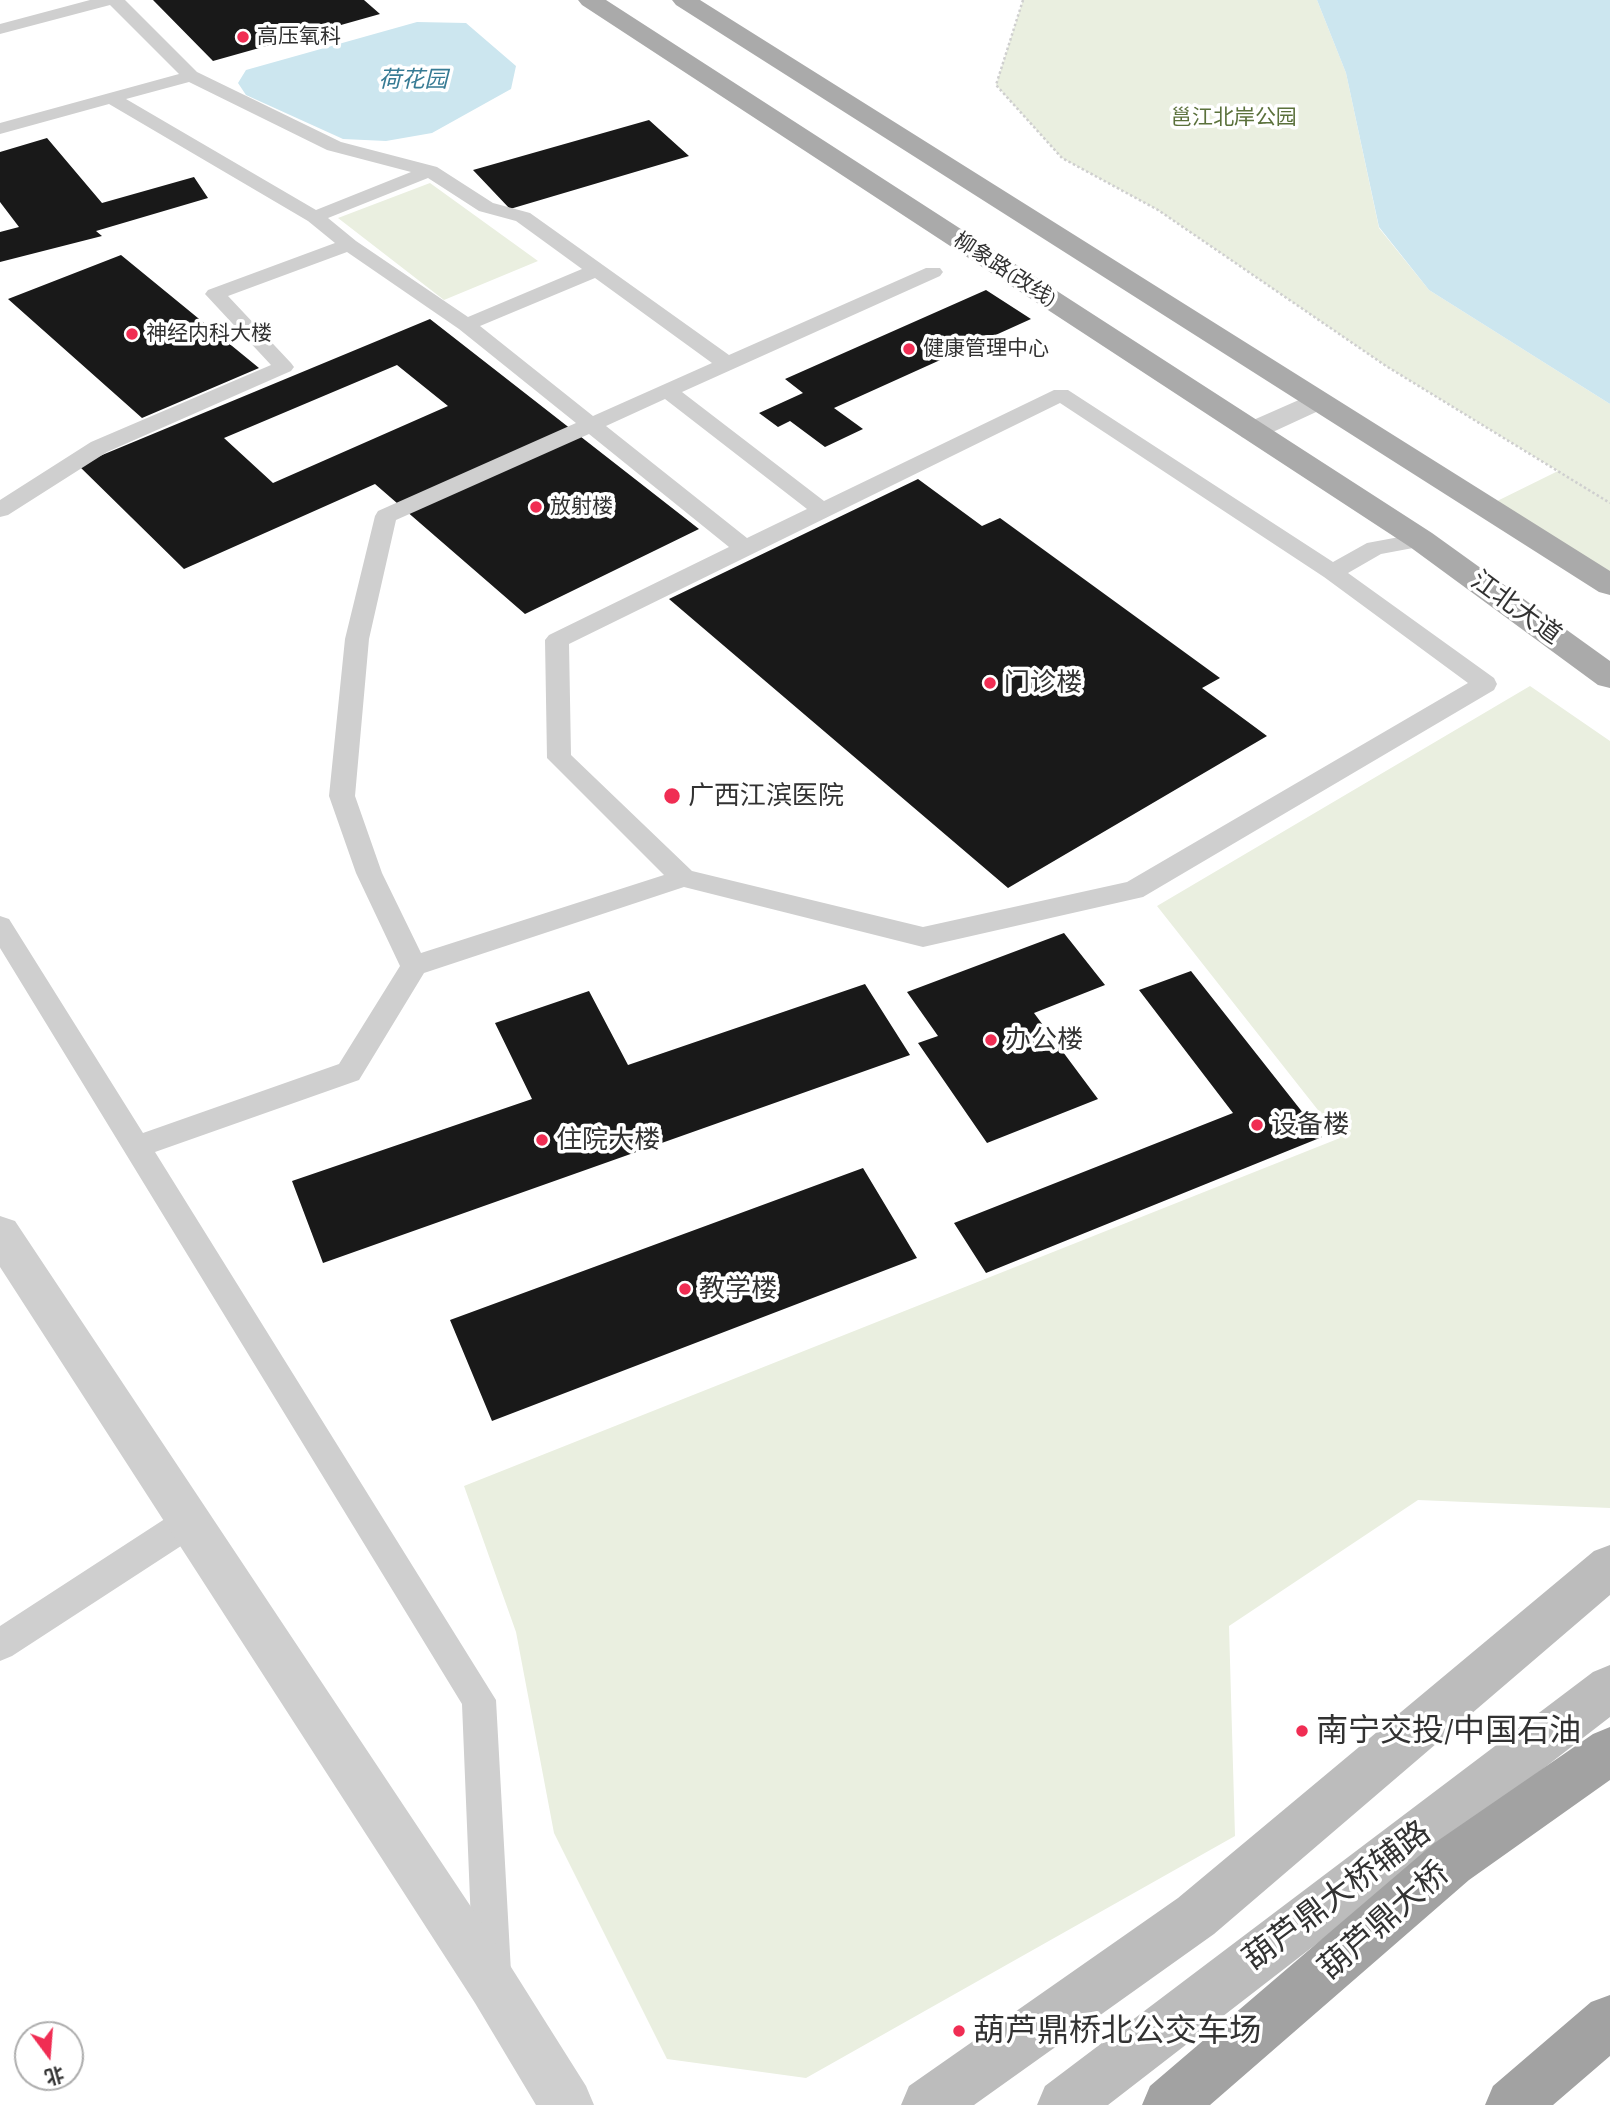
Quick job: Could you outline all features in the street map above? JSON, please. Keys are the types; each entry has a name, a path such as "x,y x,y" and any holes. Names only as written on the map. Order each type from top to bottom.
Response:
{"highway":[{"name":"葫芦鼎大桥","path":"1169,2105 1451,1862 1610,1751"},
{"path":"1512,2105 1610,2021"}],"main road":[{"name":"柳象路(改线)","path":"590,0 1421,540"},
{"path":"684,0 1610,585"},
{"name":"江北大道","path":"1421,540 1610,677"},
{"path":"928,2105 1196,1916 1610,1566"},
{"name":"葫芦鼎大桥辅路","path":"1064,2105 1610,1688"}],"street":[{"path":"1252,431 1317,401"},
{"path":"0,1233 493,1985 567,2105"}],"lane":[{"path":"0,29 109,0"},
{"path":"116,0 191,76 334,146 430,171 486,206 523,217 726,364"},
{"path":"0,129 191,76"},
{"path":"111,98 315,217 349,245 466,325 745,548"},
{"path":"315,217 430,171"},
{"path":"0,510 99,447 284,367 215,294 349,245"},
{"path":"466,325 596,270"},
{"path":"414,966 369,873 342,796 357,639 386,516 933,272"},
{"path":"667,391 822,510"},
{"path":"1061,394 1332,572 1485,684 1134,890 923,937 683,878 559,758 557,640 822,510 1061,394"},
{"path":"1332,572 1375,548 1421,540"},
{"path":"137,1147 349,1072 414,966 683,878"},
{"path":"0,926 479,1700 493,1985"},
{"path":"0,1644 189,1522"}],"path":[{"path":"1023,0 996,85 1062,158 1158,210 1386,366 1610,503"}],"green space":[{"name":"邕江北岸公园","path":"1023,0 1317,0 1346,73 1379,228 1429,290 1610,404 1610,585 1487,506 1558,471 1386,366 1158,210 1062,158 996,85"},
{"path":"430,183 538,261 444,300 338,218"},
{"path":"1530,686 1610,741 1610,1508 1418,1500 1229,1626 1235,1836 806,2078 667,2059 554,1833 516,1632 464,1486 1340,1138 1157,906"}],"water":[{"path":"1317,0 1610,0 1610,404 1429,290 1379,227 1346,73"},
{"name":"荷花园","path":"417,22 466,23 516,66 511,89 432,133 386,141 343,139 246,95 238,83 246,70"}],"building":[{"name":"高压氧科","path":"153,0 364,0 380,14 213,61"},
{"path":"649,120 689,156 510,209 473,170"},
{"path":"47,138 102,203 194,177 208,198 96,231 102,236 0,262 0,232 19,227 0,202 0,152"},
{"name":"神经内科大楼","path":"121,255 259,368 142,418 8,299"},
{"name":"健康管理中心","path":"986,290 1031,319 834,408 863,429 825,447 790,421 778,427 759,413 803,393 785,379"},
{"path":"430,319 699,529 525,614 375,484 184,569 78,465","holes":["397,365 448,406 273,483 224,438"]},
{"name":"门诊楼","path":"918,479 982,526 1000,518 1220,678 1202,688 1267,736 1008,888 669,599"},
{"name":"办公楼","path":"1064,933 1105,985 1034,1013 1098,1099 987,1143 918,1043 938,1036 907,992"},
{"name":"设备楼","path":"1191,971 1322,1137 986,1273 954,1223 1233,1113 1139,990"},
{"name":"住院大楼","path":"865,984 910,1055 323,1263 292,1181 532,1099 495,1023 589,991 628,1065"},
{"name":"教学楼","path":"863,1168 917,1258 492,1421 450,1320"}],"place":[{"name":"高压氧科","path":"243,37"},
{"name":"神经内科大楼","path":"132,334"},
{"name":"健康管理中心","path":"909,349"},
{"name":"放射楼","path":"536,507"},
{"name":"门诊楼","path":"990,683"},
{"name":"广西江滨医院","path":"672,796"},
{"name":"办公楼","path":"991,1040"},
{"name":"设备楼","path":"1257,1125"},
{"name":"住院大楼","path":"542,1140"},
{"name":"教学楼","path":"685,1289"},
{"name":"南宁交投/中国石油","path":"1302,1731"},
{"name":"葫芦鼎桥北公交车场","path":"959,2031"}]}
